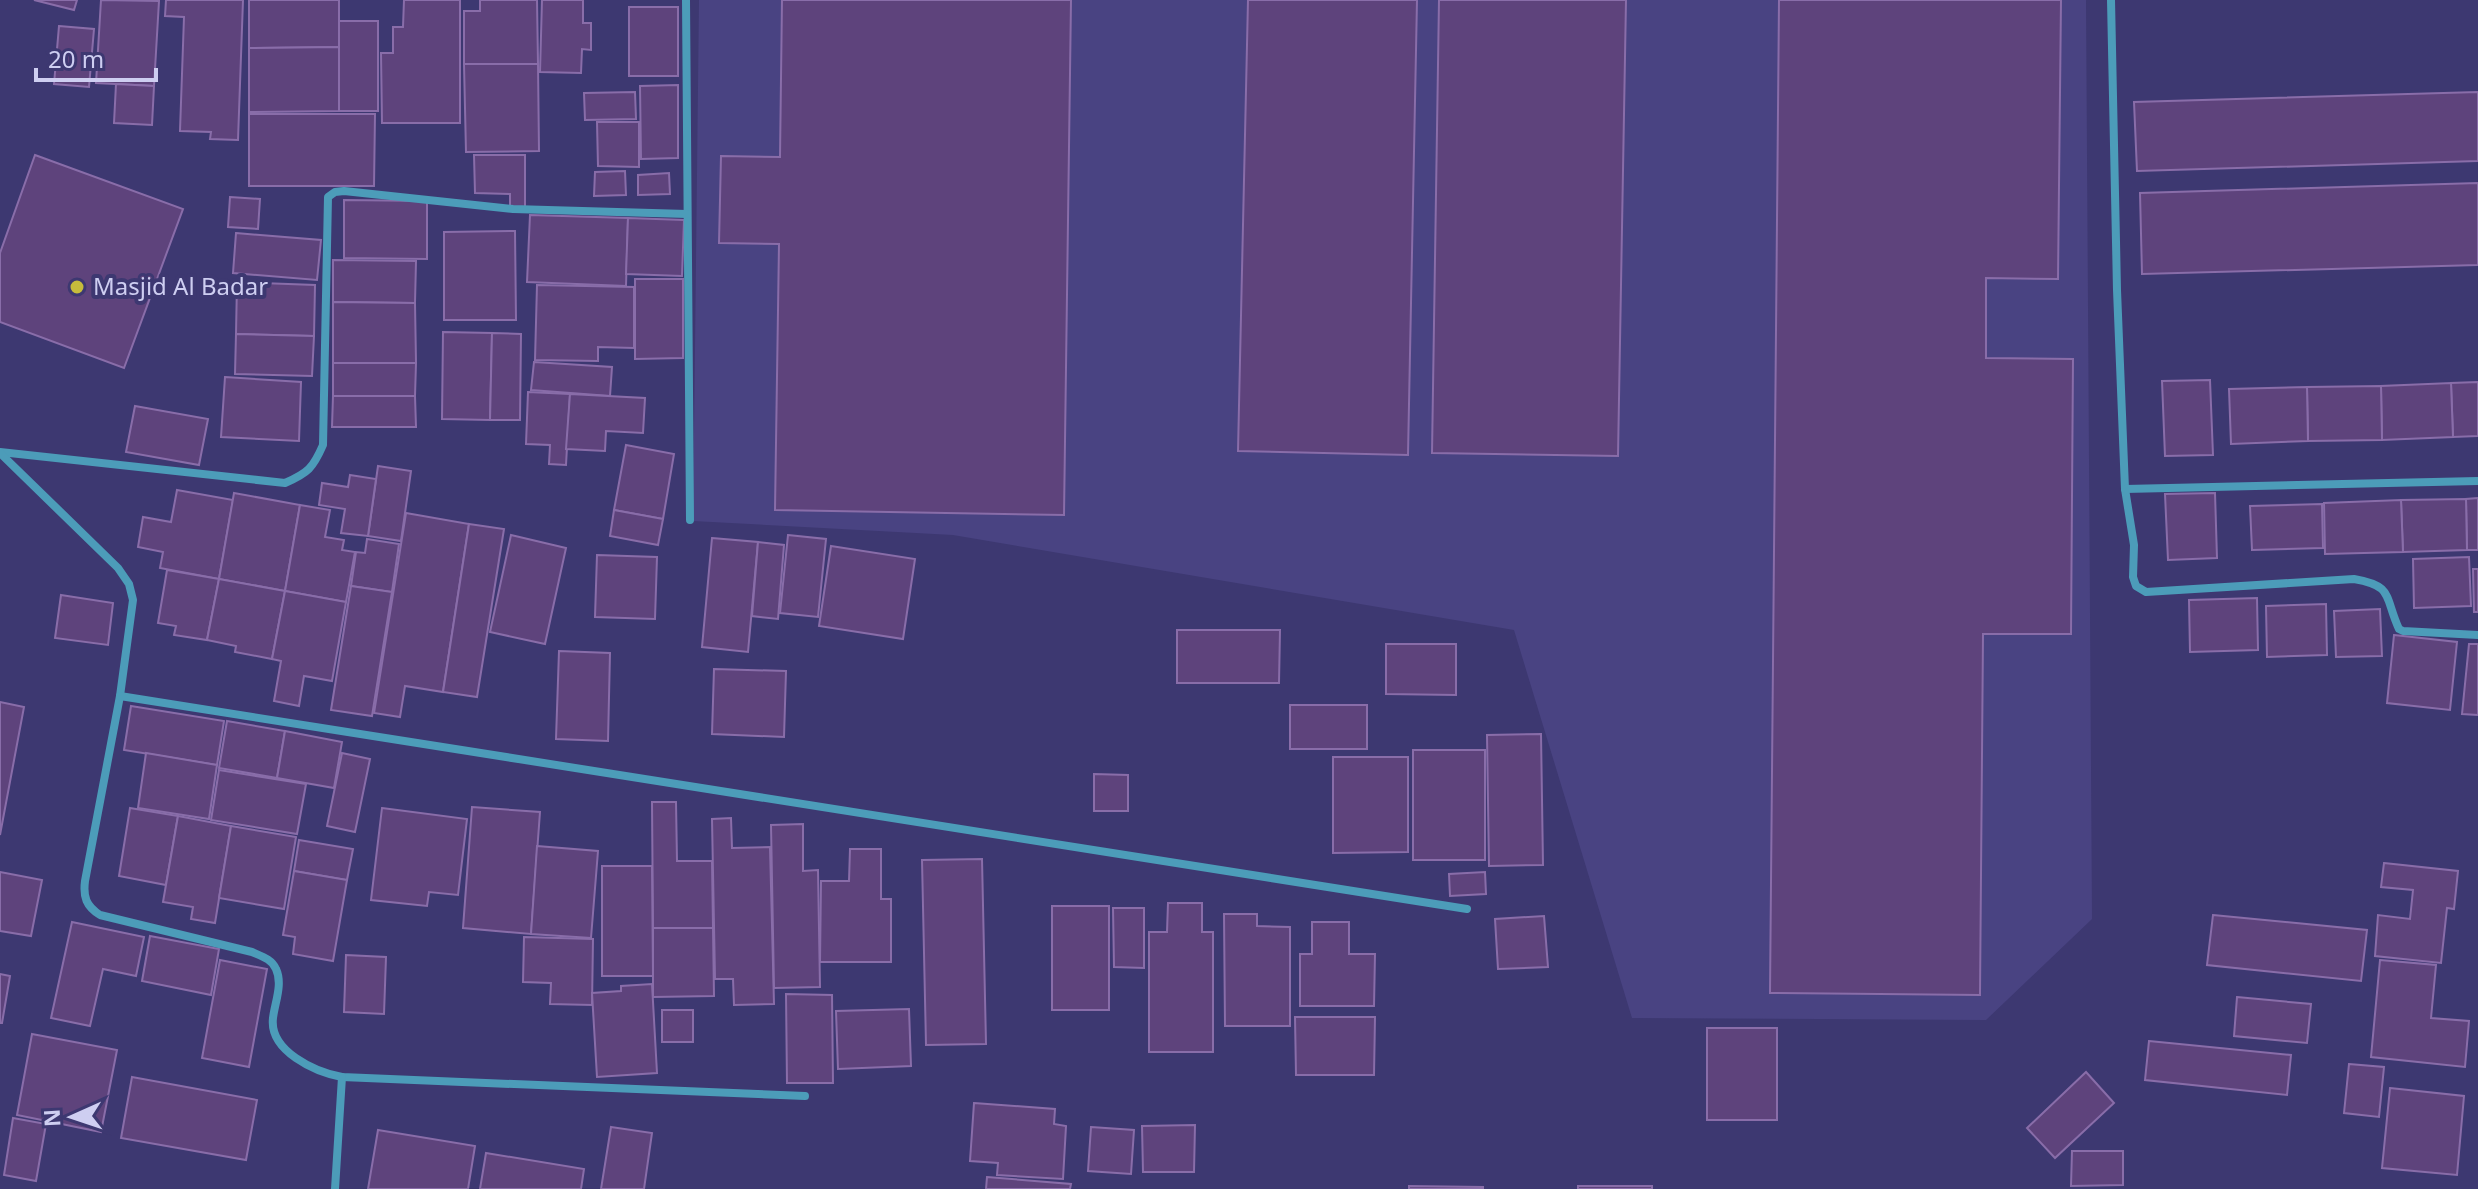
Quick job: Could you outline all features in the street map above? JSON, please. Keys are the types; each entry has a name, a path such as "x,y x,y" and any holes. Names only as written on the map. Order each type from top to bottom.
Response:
{"street":[{"path":"686,0 690,520"},
{"path":"2111,0 2125,489 2134,545 2133,577 2136,586 2146,592 2354,579 2378,583 2384,590 2399,629 2403,631 2478,635"},
{"path":"0,452 285,483 306,474 316,462 323,445 328,197 335,192 513,209 687,214"},
{"path":"0,452 118,568 129,584 133,600 120,696 83,893 89,908 100,915 267,958 276,966 279,978 272,1021 274,1035 308,1065 342,1077 805,1096"},
{"path":"2125,489 2478,481"},
{"path":"120,696 1467,909"},
{"path":"335,1189 342,1077"}],"shaded area":[{"path":"699,0 2086,0 2092,919 1986,1020 1632,1018 1514,630 953,535 693,521"}],"building":[{"path":"34,0 77,0 74,10"},
{"path":"101,0 159,1 154,86 96,83"},
{"path":"166,0 243,0 238,140 210,139 211,132 180,131 184,17 165,16"},
{"path":"249,0 339,0 339,47 249,48"},
{"path":"404,0 460,0 460,123 382,123 381,53 393,53 393,27 403,27"},
{"path":"480,0 537,0 538,64 464,64 464,11 480,11"},
{"path":"542,0 583,0 583,23 591,23 591,50 582,49 581,73 540,72"},
{"path":"782,0 1071,0 1064,515 775,510 779,244 719,243 721,156 780,157"},
{"path":"1248,0 1417,0 1408,455 1238,451"},
{"path":"1439,0 1626,0 1618,456 1432,453"},
{"path":"1779,0 2061,0 2058,279 1986,278 1986,358 2073,359 2071,634 1983,634 1980,995 1770,993"},
{"path":"629,7 678,7 678,76 629,76"},
{"path":"339,21 378,21 378,111 339,111"},
{"path":"59,26 94,29 89,87 54,84"},
{"path":"339,47 339,111 249,112 249,48"},
{"path":"464,64 538,64 539,151 466,152"},
{"path":"116,84 154,86 152,125 114,123"},
{"path":"678,85 678,158 641,159 640,86"},
{"path":"635,92 636,119 585,120 584,93"},
{"path":"2478,92 2478,161 2137,171 2134,102"},
{"path":"249,114 375,114 374,186 249,186"},
{"path":"597,122 639,122 639,167 598,166"},
{"name":"Masjid Al Badar","path":"35,155 183,209 124,368 0,322 0,253"},
{"path":"474,155 525,155 525,208 510,208 510,194 475,193"},
{"path":"625,171 626,195 594,196 595,172"},
{"path":"669,173 670,194 638,195 638,175"},
{"path":"2478,183 2478,265 2142,274 2140,193"},
{"path":"230,197 260,199 258,229 228,227"},
{"path":"344,200 427,201 427,259 344,258"},
{"path":"530,215 628,218 626,286 527,282"},
{"path":"628,218 684,220 682,276 626,274"},
{"path":"515,231 516,320 444,320 444,232"},
{"path":"236,233 321,240 317,280 233,273"},
{"path":"333,260 416,261 415,303 333,302"},
{"path":"635,279 683,279 683,358 635,359"},
{"path":"237,282 315,285 314,336 236,334"},
{"path":"537,285 634,287 634,348 598,347 598,361 535,360"},
{"path":"333,302 415,303 416,363 333,363"},
{"path":"443,332 492,333 490,420 442,419"},
{"path":"492,333 521,334 520,420 490,420"},
{"path":"236,334 314,336 312,376 235,374"},
{"path":"534,362 612,367 610,396 531,390"},
{"path":"333,363 416,363 415,396 333,396"},
{"path":"225,377 301,382 299,441 221,437"},
{"path":"2210,380 2213,455 2165,456 2162,381"},
{"path":"2478,382 2478,436 2453,437 2451,383"},
{"path":"2451,383 2453,437 2382,440 2381,386"},
{"path":"2381,386 2382,440 2308,441 2307,387"},
{"path":"2307,387 2308,441 2231,444 2229,389"},
{"path":"528,392 570,394 566,465 549,464 550,445 526,444"},
{"path":"570,394 645,398 643,433 606,431 605,451 566,449"},
{"path":"333,396 415,396 416,427 332,427"},
{"path":"135,406 208,419 199,465 126,452"},
{"path":"626,445 674,454 663,519 614,510"},
{"path":"378,466 411,471 401,541 368,536"},
{"path":"350,475 376,479 368,536 341,533 345,509 319,505 322,483 348,487"},
{"path":"177,490 233,500 219,579 160,568 163,552 138,547 143,517 171,522"},
{"path":"234,493 300,505 285,591 219,579"},
{"path":"2215,493 2217,558 2168,560 2165,494"},
{"path":"2478,498 2478,550 2467,550 2466,499"},
{"path":"2466,499 2467,550 2403,552 2401,500"},
{"path":"2401,500 2403,552 2325,554 2324,503"},
{"path":"2322,504 2323,548 2252,550 2250,506"},
{"path":"300,505 330,510 325,537 344,540 342,550 355,552 346,602 285,591"},
{"path":"614,510 663,519 658,545 610,536"},
{"path":"406,513 469,524 443,692 405,686 400,717 374,713"},
{"path":"469,524 504,529 477,697 443,692"},
{"path":"511,535 566,548 545,644 490,632"},
{"path":"788,535 826,539 818,617 780,613"},
{"path":"712,538 758,542 748,652 702,647"},
{"path":"367,539 399,544 392,592 351,586 356,552 365,553"},
{"path":"758,542 784,545 778,619 752,616"},
{"path":"831,546 915,559 903,639 819,626"},
{"path":"597,555 657,557 655,619 595,617"},
{"path":"2469,557 2471,606 2414,608 2413,559"},
{"path":"2473,569 2478,569 2478,612 2474,612"},
{"path":"167,570 219,579 207,640 174,635 176,626 158,623"},
{"path":"219,579 285,591 272,659 235,652 236,646 207,640"},
{"path":"351,586 392,592 372,716 331,710"},
{"path":"285,591 346,602 332,681 304,676 299,706 274,701 281,661 272,659"},
{"path":"61,595 113,603 108,645 55,638"},
{"path":"2257,598 2258,650 2190,652 2189,600"},
{"path":"2326,604 2327,655 2267,657 2266,606"},
{"path":"2380,609 2382,656 2336,657 2334,611"},
{"path":"1177,630 1280,630 1279,683 1177,683"},
{"path":"2394,635 2457,642 2450,710 2387,703"},
{"path":"1386,644 1456,644 1456,695 1386,694"},
{"path":"2469,644 2478,644 2478,715 2462,714"},
{"path":"559,651 610,653 608,741 556,739"},
{"path":"714,669 786,671 784,737 712,734"},
{"path":"0,702 24,707 0,835"},
{"path":"1290,705 1367,705 1367,749 1290,749"},
{"path":"131,706 224,721 217,765 124,750"},
{"path":"227,721 285,731 277,778 219,768"},
{"path":"285,731 342,742 334,788 277,778"},
{"path":"1541,734 1543,865 1489,866 1487,735"},
{"path":"1413,750 1485,750 1485,860 1413,860"},
{"path":"146,753 217,765 209,819 138,808"},
{"path":"342,753 370,759 355,832 327,826"},
{"path":"1333,757 1408,757 1408,852 1333,853"},
{"path":"219,770 306,784 297,834 211,820"},
{"path":"1094,774 1128,775 1128,811 1094,811"},
{"path":"652,802 676,802 677,861 712,861 713,928 653,928"},
{"path":"472,807 540,812 531,934 463,928"},
{"path":"130,808 178,816 166,885 119,876"},
{"path":"382,808 467,819 458,895 429,892 427,906 371,900"},
{"path":"178,816 231,826 215,923 191,919 193,907 163,902"},
{"path":"731,818 732,848 770,847 774,1004 734,1005 733,979 715,979 712,819"},
{"path":"803,824 803,871 818,870 820,987 774,988 771,825"},
{"path":"231,826 296,837 284,909 219,898"},
{"path":"299,840 353,849 347,880 294,871"},
{"path":"537,846 598,851 591,938 531,934"},
{"path":"850,849 881,849 881,899 891,899 891,962 820,962 821,881 849,881"},
{"path":"982,859 986,1044 926,1045 922,860"},
{"path":"2384,863 2458,871 2454,909 2447,908 2441,963 2375,956 2378,915 2410,919 2413,890 2381,887"},
{"path":"602,866 652,866 653,976 602,976"},
{"path":"294,871 347,880 333,961 293,954 295,937 283,935"},
{"path":"0,872 42,880 31,936 0,931"},
{"path":"1485,872 1486,894 1450,896 1449,874"},
{"path":"1168,903 1202,903 1202,932 1213,932 1213,1052 1149,1052 1149,932 1167,932"},
{"path":"1052,906 1109,906 1109,1010 1052,1010"},
{"path":"1113,908 1144,908 1144,968 1114,967"},
{"path":"1224,914 1257,914 1257,926 1290,927 1290,1026 1225,1026"},
{"path":"2213,915 2367,930 2361,981 2207,965"},
{"path":"1544,916 1548,967 1498,969 1495,919"},
{"path":"72,922 144,937 136,976 103,969 90,1026 51,1018"},
{"path":"1312,922 1349,922 1349,954 1375,954 1374,1006 1300,1006 1300,954 1312,954"},
{"path":"653,928 713,928 714,996 653,997"},
{"path":"150,936 219,949 211,995 142,981"},
{"path":"524,937 593,939 592,1005 550,1004 551,983 523,982"},
{"path":"346,955 386,957 384,1014 344,1012"},
{"path":"220,960 267,969 249,1067 202,1058"},
{"path":"2380,960 2436,965 2431,1018 2469,1021 2465,1067 2371,1057"},
{"path":"0,974 10,976 2,1023 0,1023"},
{"path":"652,984 657,1073 597,1077 592,993 621,991 621,986"},
{"path":"786,994 832,995 833,1083 787,1083"},
{"path":"2237,997 2311,1004 2307,1043 2234,1036"},
{"path":"909,1009 911,1066 838,1069 836,1011"},
{"path":"662,1010 693,1010 693,1042 662,1042"},
{"path":"1295,1017 1375,1017 1374,1075 1296,1075"},
{"path":"1707,1028 1777,1028 1777,1120 1707,1120"},
{"path":"32,1034 117,1050 101,1132 17,1115"},
{"path":"2149,1041 2291,1055 2287,1095 2145,1080"},
{"path":"2349,1064 2384,1067 2379,1117 2344,1113"},
{"path":"2086,1072 2114,1103 2055,1158 2027,1128"},
{"path":"132,1077 257,1100 246,1160 121,1138"},
{"path":"2390,1088 2464,1096 2457,1175 2382,1168"},
{"path":"974,1103 1055,1109 1054,1124 1066,1126 1063,1179 997,1175 998,1163 970,1161"},
{"path":"13,1118 46,1124 36,1181 4,1175"},
{"path":"1195,1125 1194,1172 1143,1172 1142,1126"},
{"path":"611,1127 652,1133 644,1189 601,1189"},
{"path":"1091,1127 1134,1130 1131,1174 1088,1171"},
{"path":"378,1130 475,1146 468,1189 368,1189"},
{"path":"2072,1151 2123,1151 2123,1185 2071,1186"},
{"path":"486,1153 584,1169 581,1189 480,1189"},
{"path":"987,1177 1071,1184 1070,1189 986,1189"},
{"path":"1409,1186 1483,1187 1483,1189 1409,1189"},
{"path":"1578,1186 1652,1186 1652,1189 1578,1189"}],"place":[{"name":"Masjid Al Badar","path":"77,287"}]}
